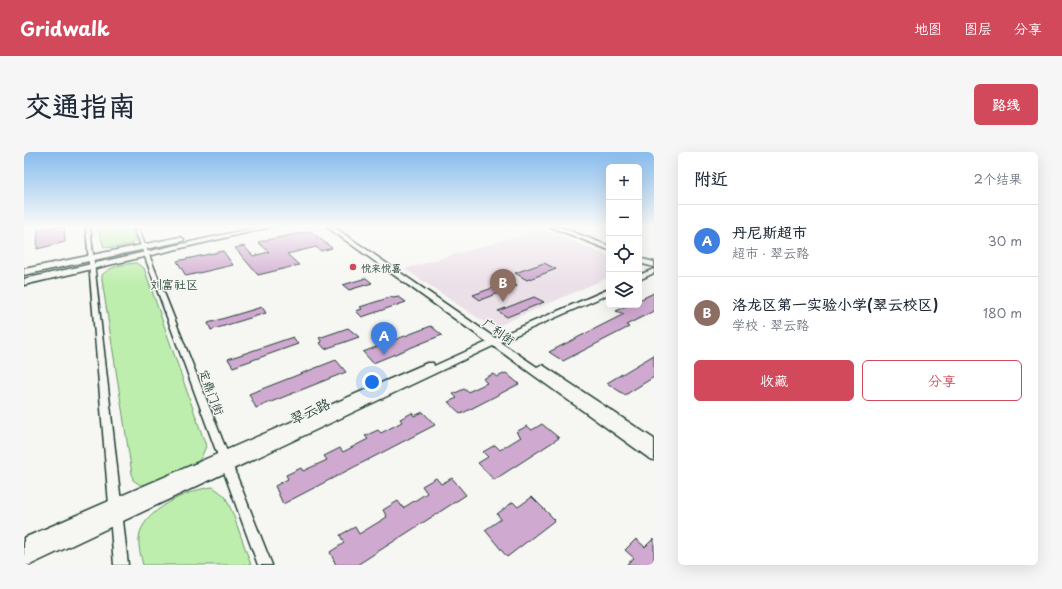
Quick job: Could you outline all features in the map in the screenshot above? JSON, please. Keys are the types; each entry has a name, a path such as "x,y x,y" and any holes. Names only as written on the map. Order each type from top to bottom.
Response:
{"main road":[{"path":"144,251 162,246"},
{"path":"24,272 92,262 168,246"},
{"path":"642,254 654,258"},
{"path":"642,261 654,266"},
{"path":"24,282 92,262"}],"street":[{"path":"90,246 121,565"},
{"name":"定鼎门街","path":"142,246 265,565"},
{"name":"广利街","path":"358,246 654,445"},
{"name":"广利街","path":"363,246 495,339 654,455"},
{"path":"641,272 654,266"},
{"path":"642,277 654,271"},
{"name":"翠云路","path":"24,545 115,505 226,461 606,287"},
{"name":"翠云路","path":"495,339 606,292"},
{"name":"翠云路","path":"24,560 116,518 226,461"}],"shaded area":[{"path":"483,246 585,246 606,255 606,278 493,328 405,269"}],"green space":[{"path":"104,246 122,246 111,248"},
{"path":"136,263 144,268 206,446 201,458 192,467 151,485 140,485 133,480 102,280 102,275 109,269"},
{"path":"213,487 225,496 251,565 143,565 139,548 139,538 142,528 148,519 168,503 180,497 192,492"}],"building":[{"path":"37,246 48,246 37,249"},
{"path":"244,246 253,256 269,252 263,246 330,246 332,248 321,251 316,247 287,254 299,265 258,275 235,248"},
{"path":"223,251 233,265 186,276 177,261"},
{"path":"544,263 556,269 527,280 515,273"},
{"path":"366,278 372,283 349,290 343,285"},
{"path":"509,282 517,286 480,300 473,295"},
{"path":"654,293 654,311 626,325 629,327 563,361 549,352 624,314 616,311 622,308 642,308 642,299"},
{"path":"391,297 399,297 406,302 362,317 356,311 362,309 360,307"},
{"path":"534,297 544,302 507,317 498,311"},
{"path":"262,307 266,313 211,330 208,323"},
{"path":"431,326 442,335 373,363 363,352"},
{"path":"348,328 359,337 325,349 320,343 322,342 319,338"},
{"path":"293,337 298,344 233,367 228,359"},
{"path":"654,355 654,377 625,395 607,383"},
{"path":"336,360 346,372 256,408 249,394"},
{"path":"506,373 519,384 461,414 448,402 457,398 453,394 464,389 468,392 487,383 483,379 493,374 497,377"},
{"path":"423,412 435,425 283,504 275,486 288,479 286,475 301,468 303,471 327,460 324,456 340,448 343,452 368,439 365,436 378,430 381,433 402,422 400,419 412,413 414,416"},
{"path":"542,424 559,438 494,480 478,463 488,457 483,452 495,445 500,450 521,437 516,432 527,426 532,430"},
{"path":"436,478 441,484 452,478 466,495 357,565 336,565 330,552 344,543 340,535 355,527 359,534 387,517 383,510 398,501 403,508 427,493 422,486"},
{"path":"532,497 555,520 507,557 485,530 501,519 497,514 513,502 518,507"},
{"path":"654,538 654,565 626,565 634,558 625,550 636,539 645,547"}],"place":[{"name":"悦来悦喜","path":"353,267"},
{"name":"洛龙区第一实验小学(翠云校区)","path":"503,302"},
{"name":"丹尼斯超市","path":"384,355"}],"district":[{"name":"刘富社区","path":"174,284"}]}
